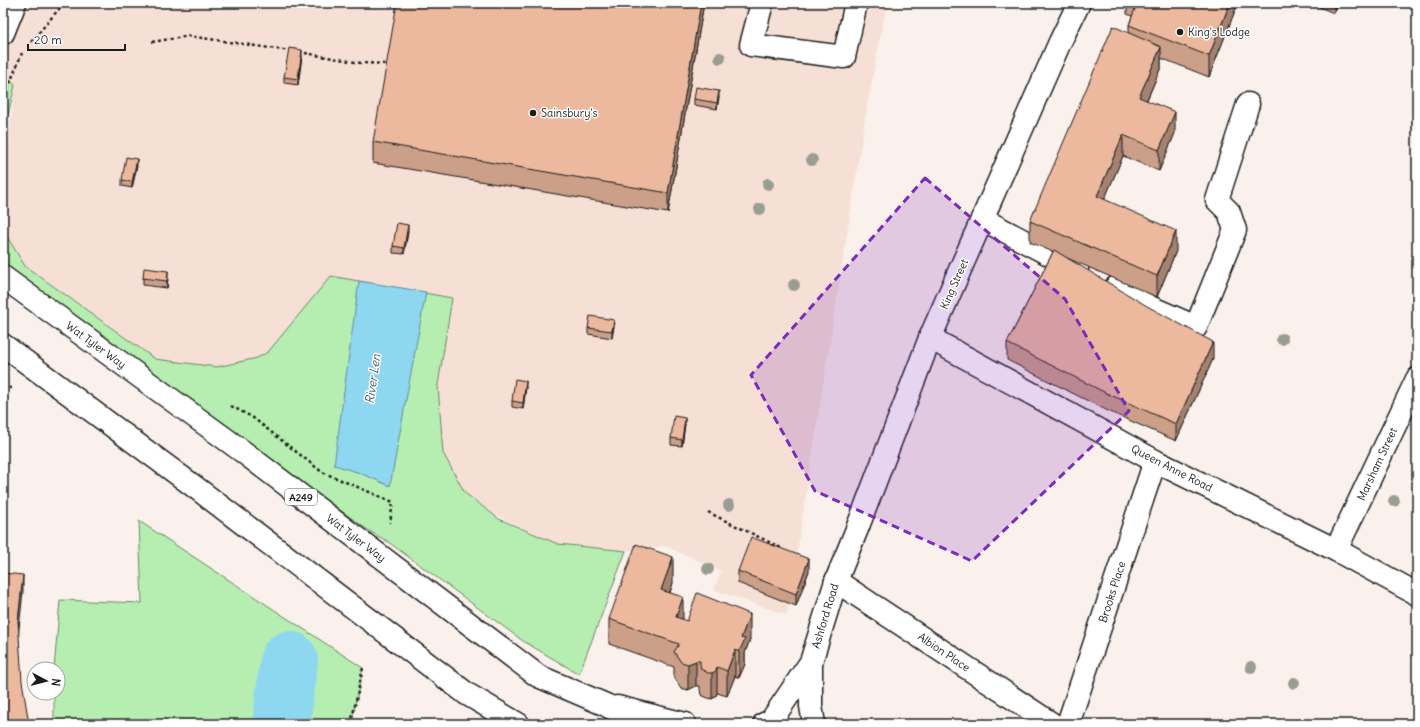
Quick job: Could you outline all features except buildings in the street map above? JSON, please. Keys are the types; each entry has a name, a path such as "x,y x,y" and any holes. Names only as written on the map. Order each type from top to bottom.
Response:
{"main road":[{"path":"3,33 15,3"},
{"path":"762,3 751,45 844,57 856,3"},
{"name":"King Street","path":"838,576 858,529 930,338 1060,42 1079,3"},
{"path":"982,219 1150,307 1196,327 1235,230 1229,212 1217,200 1248,104"},
{"name":"Wat Tyler Way","path":"3,277 242,452 538,676 606,705 641,724"},
{"name":"Queen Anne Road","path":"930,338 1155,460 1336,550 1417,594"},
{"path":"3,344 199,490 468,694 518,724"},
{"name":"Marsham Street","path":"1336,550 1417,379"},
{"name":"Brooks Place","path":"1068,724 1155,460"},
{"name":"Ashford Road","path":"764,724 770,721 811,662 838,576"},
{"name":"Albion Place","path":"838,576 1052,724"},
{"name":"Ashford Road","path":"811,662 811,706 814,724"},
{"name":"Ashford Road","path":"776,724 786,698"},
{"path":"606,705 686,724"}],"path":[{"path":"28,45 58,10 68,3"},
{"path":"152,42 190,36 258,45 361,63 389,64"},
{"path":"3,100 23,51"},
{"path":"708,512 786,551"},
{"path":"351,724 363,668"}],"highlighted area":[{"path":"925,178 1065,299 1129,411 972,561 815,491 751,375"}],"shaded area":[{"path":"3,3 887,3 868,101 787,615 714,590 721,571 665,546 626,551 558,544 155,359 25,266 3,230 3,186 15,85 3,80"}],"green space":[{"path":"3,75 15,85 3,137"},
{"path":"3,230 25,266 155,359 217,367 257,358 268,352 331,276 452,298 438,385 443,453 465,493 499,519 558,544 626,551 579,674 523,641 387,541 371,532 179,396 15,272 3,259"},
{"path":"139,521 363,668 351,724 54,724 54,701 66,701 66,661 55,661 60,600 142,603"}],"water":[{"path":"359,281 426,292 390,486 360,473 334,465"}],"waterway":[{"name":"River Len","path":"281,724 289,660"}],"place":[{"name":"King's Lodge","path":"1180,32"},
{"name":"Sainsbury's","path":"533,113"}]}
